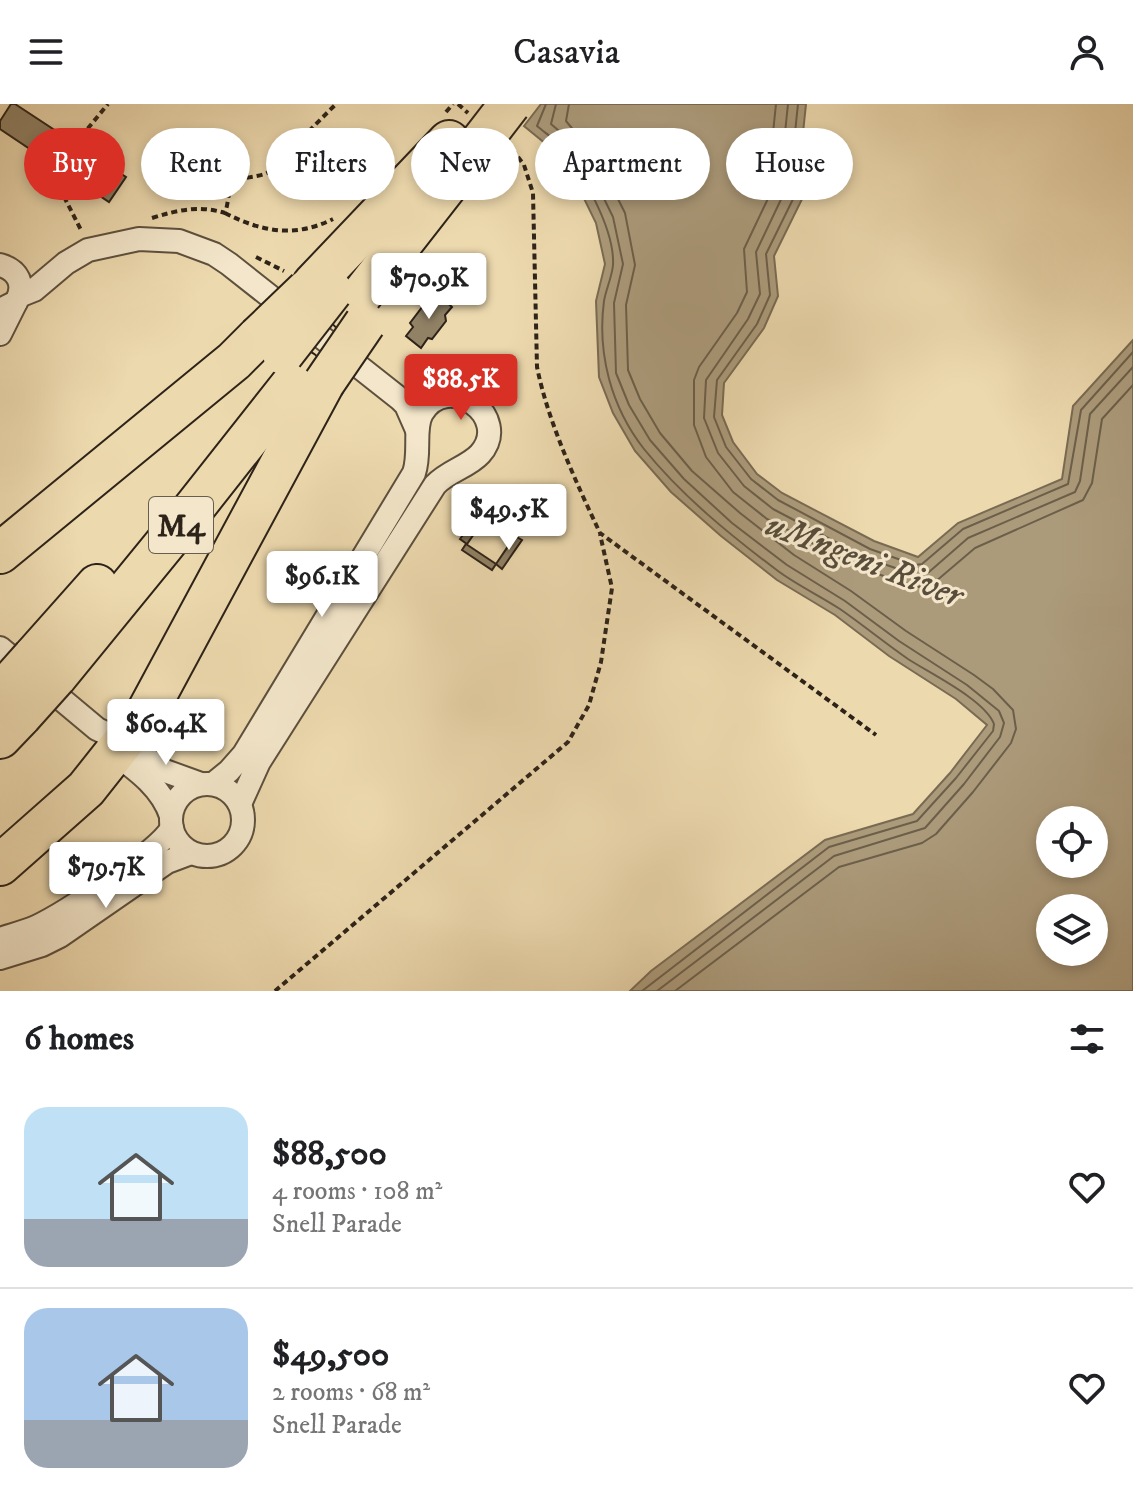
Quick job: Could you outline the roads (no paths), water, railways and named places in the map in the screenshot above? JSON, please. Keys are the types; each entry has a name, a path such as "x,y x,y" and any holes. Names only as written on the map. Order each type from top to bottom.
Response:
{"highway":[{"name":"M4","path":"7,716 30,661 190,513 292,361 418,200"},
{"path":"0,865 86,789 111,741 147,712 292,361 340,302"},
{"path":"0,553 234,361 292,361"}],"street":[{"path":"0,939 33,928 67,910 158,845 181,795 229,771 244,754 414,473 419,456 417,430 400,399 214,254 196,246 161,238 139,239 88,250 12,303"},
{"path":"0,265 12,270 20,282 0,334"},
{"path":"240,804 259,762 435,485 443,476 479,455 488,435 488,425 478,406 459,396 448,395 429,405 422,413 417,430"},
{"path":"30,661 154,787 167,804 182,846 191,853 217,855 237,841 243,829 244,816 233,795 165,771 111,741"},
{"path":"0,958 60,936 167,862 191,853"}],"water":[{"name":"uMngeni River","path":"541,104 806,104 804,128 726,128 726,200 802,200 774,256 778,296 764,328 724,383 722,415 733,442 757,474 782,493 874,541 918,557 958,523 1062,479 1073,406 1133,340 1133,991 630,991 651,971 825,840 913,814 987,725 956,699 889,656 835,615 777,580 721,536 671,492 635,451 613,413 599,377 596,301 605,264 596,223 585,200 710,200 710,128 535,128 535,135 524,126"}]}
